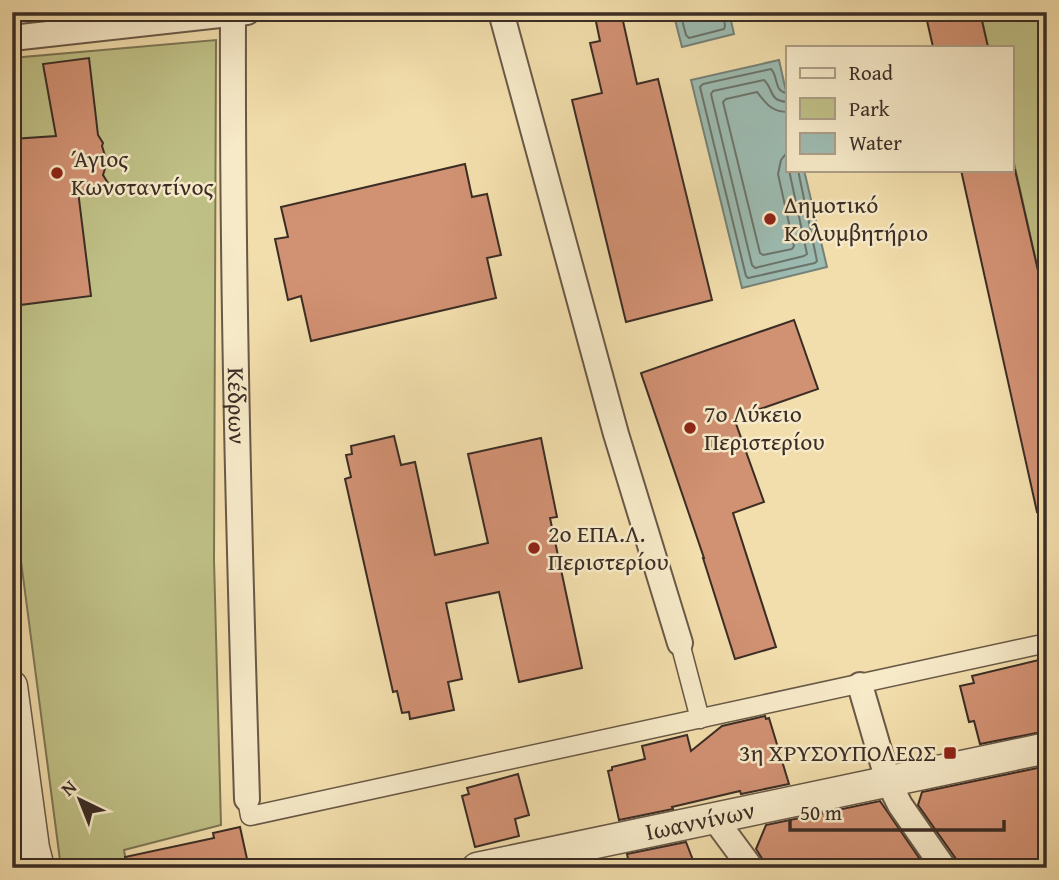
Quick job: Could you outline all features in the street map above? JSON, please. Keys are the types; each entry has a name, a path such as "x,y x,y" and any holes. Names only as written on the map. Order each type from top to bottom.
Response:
{"street":[{"path":"501,12 608,408 680,643 700,719"},
{"path":"12,38 240,13"},
{"name":"Κέδρων","path":"240,13 233,231 236,446 247,799"},
{"path":"247,799 250,816 1047,643"},
{"path":"860,685 888,781 900,806 944,868"},
{"path":"12,686 39,868"},
{"name":"Ιωαννίνων","path":"477,868 556,860 714,818 1045,751"},
{"path":"714,818 751,868"}],"green space":[{"path":"980,12 1047,12 1047,310 1014,163 1014,46 988,46"},
{"path":"216,40 214,560 221,825 124,850 127,868 61,868 12,492 12,58"}],"water":[{"path":"673,12 729,12 734,34 682,47"},
{"name":"Δημοτικό Κολυμβητήριο","path":"779,60 786,91 786,172 804,172 827,267 742,288 691,80"}],"building":[{"path":"594,12 621,12 637,84 658,79 712,300 626,322 572,100 602,93 590,43 600,41"},
{"path":"925,12 980,12 988,46 933,46"},
{"path":"89,58 98,135 103,143 107,162 103,175 111,188 78,191 91,296 12,306 12,139 56,136 43,64"},
{"path":"465,164 472,197 487,194 501,255 487,258 496,298 311,341 301,296 288,300 275,239 288,237 281,207"},
{"path":"1015,170 1047,310 1047,510 1037,512 961,172"},
{"name":"7ο Λύκειο Περιστερίου","path":"794,320 818,389 734,418 764,502 733,513 776,647 735,659 641,373"},
{"path":"394,436 401,465 415,462 435,555 488,543 468,454 541,438 557,517 550,518 582,668 519,682 499,592 446,603 462,679 448,682 454,710 410,719 409,712 402,713 397,691 393,692 345,479 351,477 346,455 352,454 351,446"},
{"path":"1047,658 1047,731 980,744 974,721 969,722 960,686 974,683 972,676"},
{"path":"765,716 766,719 769,718 789,784 741,794 740,791 619,820 608,771 612,770 612,767 645,759 642,746 687,735 691,751 722,726"},
{"path":"1047,766 1047,868 959,868 956,859 918,805 922,792"},
{"path":"518,774 529,815 515,819 519,836 475,847 462,796 469,794 467,788"},
{"path":"880,801 926,868 766,868 756,849 766,825"},
{"path":"240,827 249,868 126,868 125,857 214,838 213,833"},
{"path":"686,842 696,868 630,868 627,854"}],"place":[{"name":"Άγιος Κωνσταντίνος","path":"57,173"},
{"name":"Δημοτικό Κολυμβητήριο","path":"770,219"},
{"name":"7ο Λύκειο Περιστερίου","path":"690,428"},
{"name":"2ο ΕΠΑ.Λ. Περιστερίου","path":"534,548"},
{"name":"3η ΧΡΥΣΟΥΠΟΛΕΩΣ","path":"950,753"}]}
